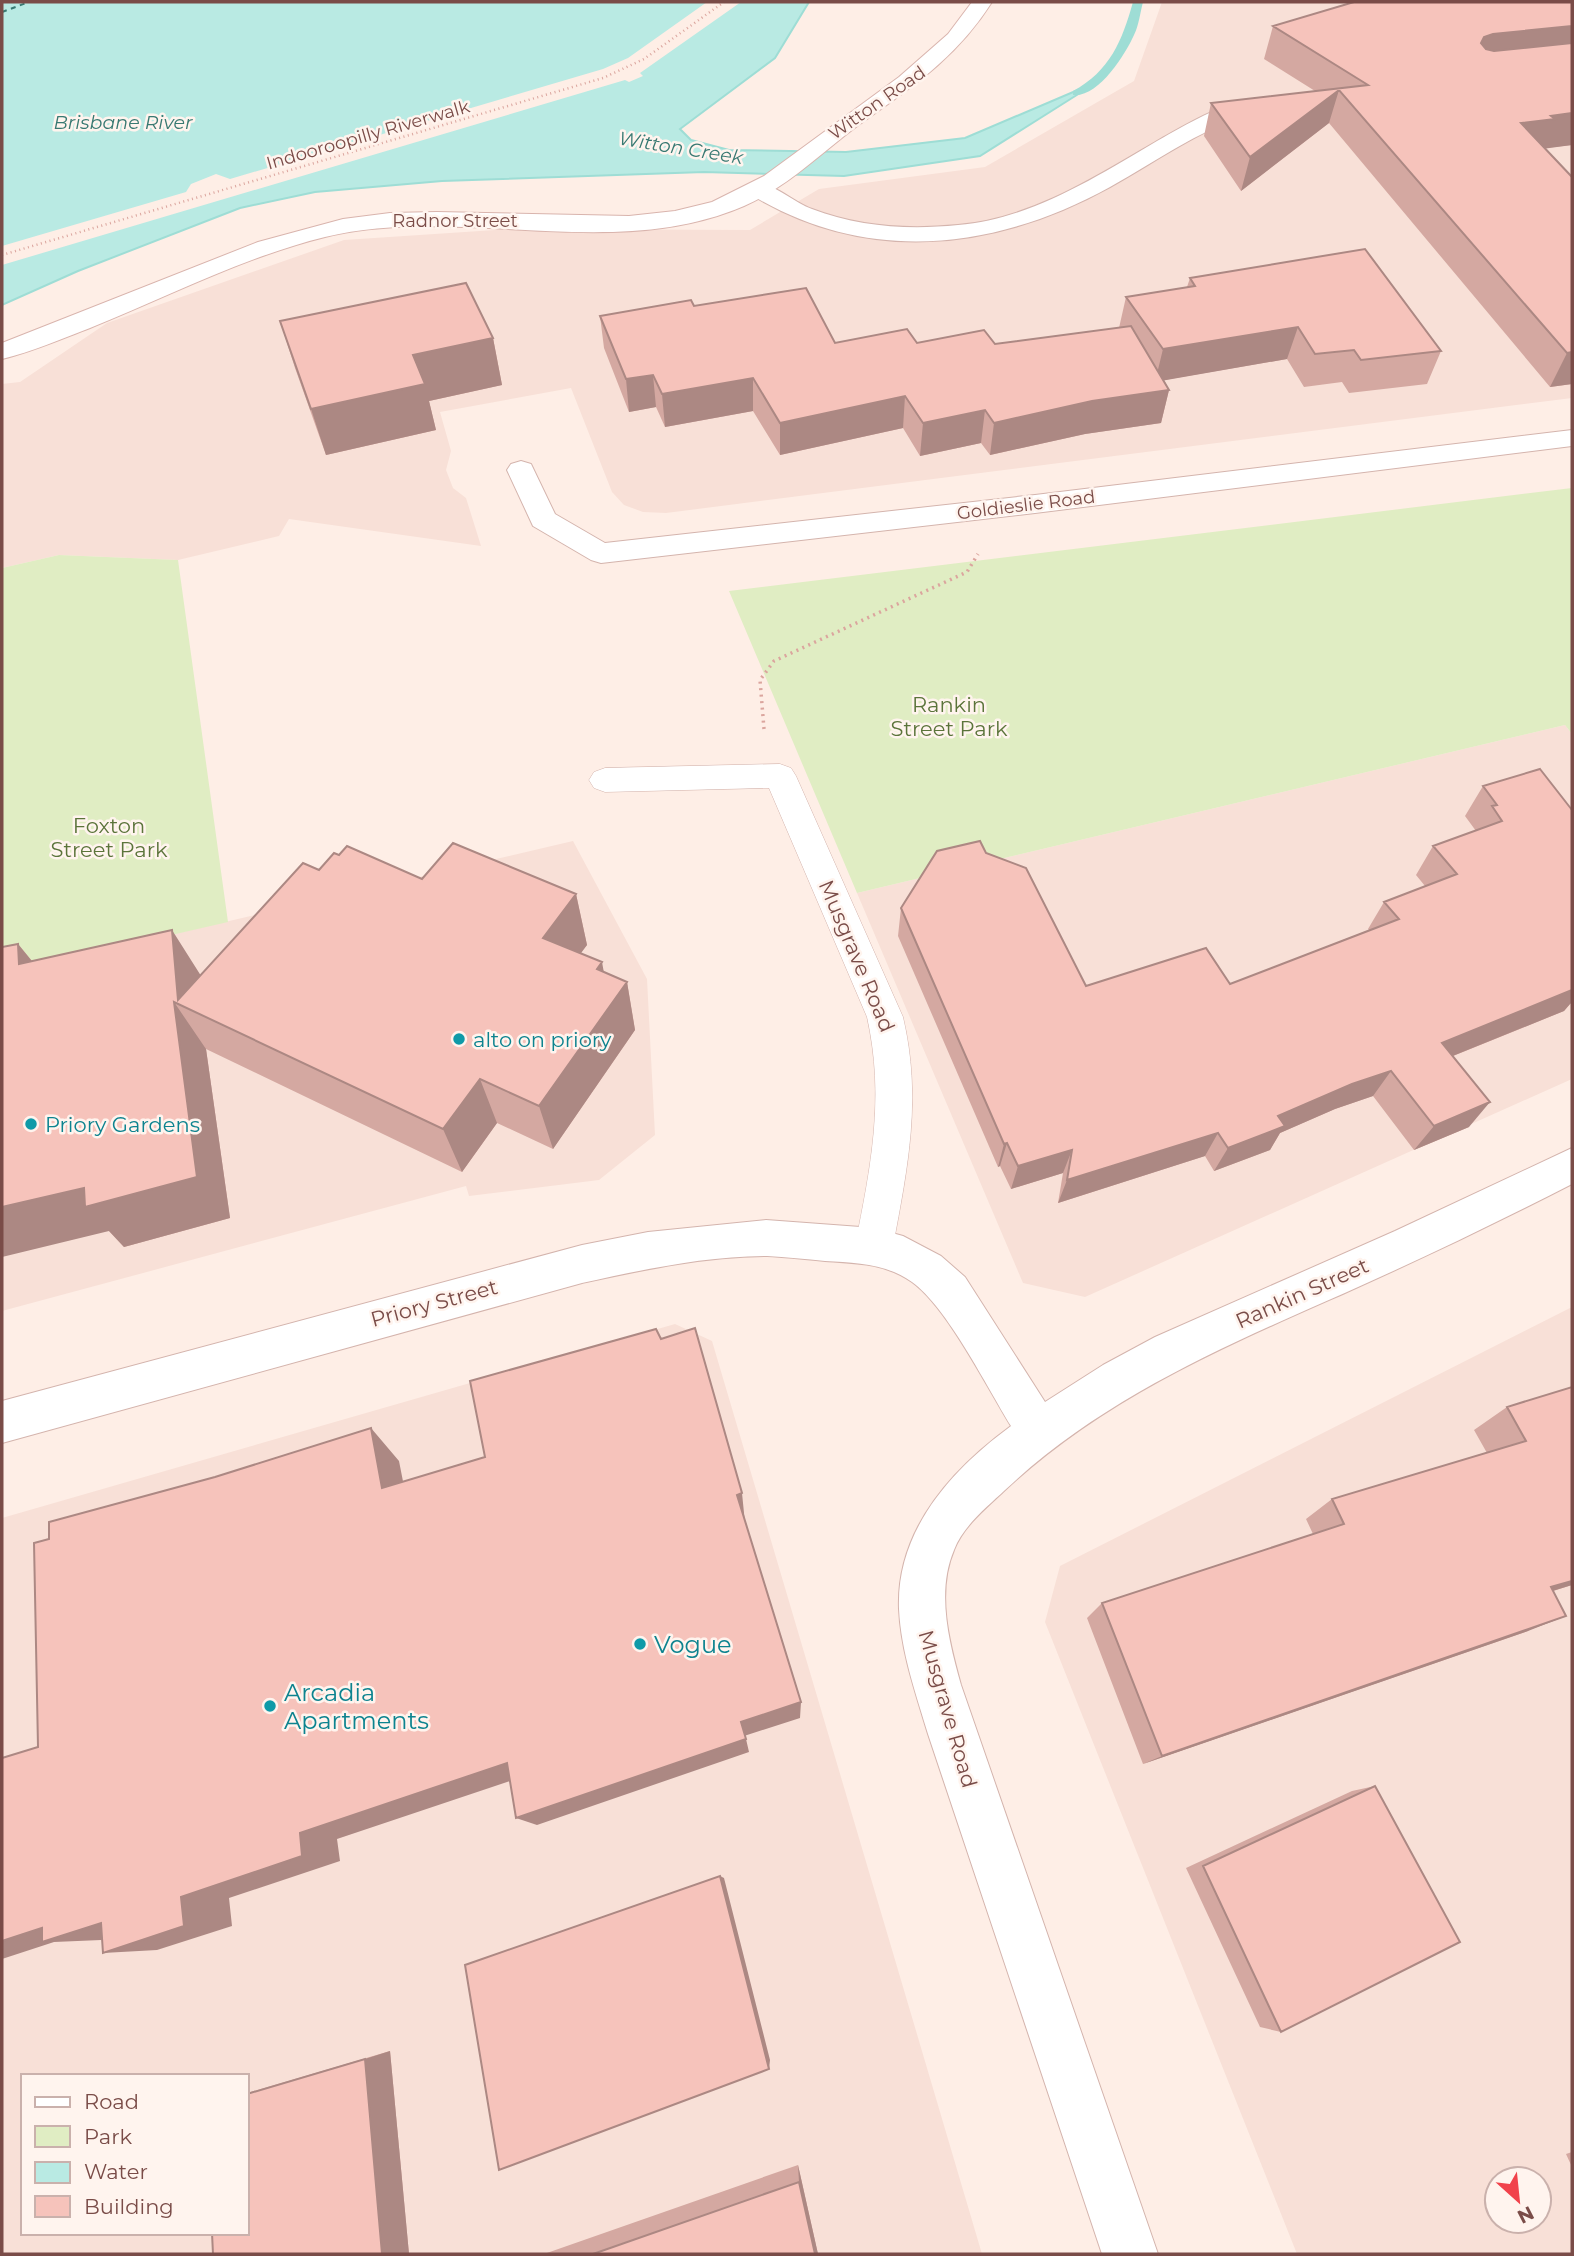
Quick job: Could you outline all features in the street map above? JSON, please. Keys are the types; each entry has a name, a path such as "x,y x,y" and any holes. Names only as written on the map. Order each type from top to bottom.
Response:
{"street":[{"name":"Witton Road","path":"758,189 929,66 967,28 982,2"},
{"path":"758,189 804,214 859,230 911,236 952,233 1021,220 1044,211 1213,121 1250,107 1272,106"},
{"name":"Radnor Street","path":"2,351 49,336 276,242 344,226 423,218 666,221 722,206 758,189"},
{"name":"Goldieslie Road","path":"521,470 543,520 601,553 1035,504 1572,438"},
{"name":"Rankin Street","path":"1039,1432 1078,1404 1175,1350 1388,1254 1572,1165"},
{"name":"Priory Street","path":"2,1422 517,1280 648,1250 766,1238 874,1246"},
{"path":"874,1246 903,1255 927,1269 950,1290 1039,1432"},
{"name":"Musgrave Road","path":"1039,1432 1000,1462 937,1533 925,1570 921,1608 927,1650 952,1734 1130,2254"}],"lane":[{"path":"605,780 780,776"},
{"name":"Musgrave Road","path":"780,776 885,1017 892,1041 895,1063 895,1135 874,1246"}],"path":[{"name":"Indooroopilly Riverwalk","path":"2,255 603,78 644,59 724,2"},
{"path":"780,776 766,743 760,711 760,680 774,661 967,572 995,527 1035,504"}],"shaded area":[{"path":"1162,2 1572,2 1572,398 666,513 643,512 624,505 612,492 571,388 440,412 451,451 446,470 453,488 466,498 481,546 289,519 279,536 178,560 59,555 2,568 2,384 20,382 107,323 344,240 510,229 750,230 819,189 985,167 1134,81"},
{"path":"1565,725 1572,734 1572,1079 1085,1297 1023,1283 857,893"},
{"path":"573,841 647,979 655,1135 599,1180 469,1196 466,1186 2,1311 2,974"},
{"path":"1572,1307 1572,2254 1297,2254 1045,1622 1060,1566"},
{"path":"675,1324 712,1341 982,2254 2,2254 2,1518"}],"green space":[{"name":"Rankin Street Park","path":"1572,488 1572,734 1565,725 857,893 729,591"},
{"name":"Foxton Street Park","path":"59,555 178,560 228,922 2,974 2,568"}],"water":[{"name":"Brisbane River","path":"2,2 809,2 775,58 680,129 691,140 729,150 846,152 965,138 1099,81 980,156 844,176 704,172 442,181 315,192 240,208 78,271 2,305"}],"pier":[{"path":"707,2 741,2 640,73 643,76 629,82 625,80 2,265 2,246 186,192 191,184 216,174 230,179 603,69 628,58"}],"building":[{"path":"1354,2 1572,2 1572,26 1493,34 1484,37 1481,43 1486,49 1494,51 1572,43 1572,113 1551,116 1555,119 1521,123 1572,177 1572,352 1567,353 1339,90 1250,157 1211,103 1368,85 1273,26"},
{"path":"1365,249 1441,351 1361,360 1354,350 1315,354 1298,327 1163,349 1126,297 1195,286 1190,278"},
{"path":"466,283 493,338 413,355 425,384 311,409 280,321"},
{"path":"806,288 835,343 907,329 917,343 984,330 995,344 1131,326 1169,390 1092,401 994,423 985,410 923,423 905,396 780,423 753,378 662,394 653,375 626,379 600,316 691,300 694,306"},
{"path":"1540,769 1572,810 1572,990 1442,1043 1490,1102 1434,1126 1391,1071 1352,1084 1278,1116 1285,1126 1228,1148 1218,1133 1067,1180 1072,1150 1018,1166 1007,1143 1004,1144 901,908 937,851 980,841 986,853 1026,868 1086,986 1206,948 1230,984 1399,919 1384,902 1457,874 1433,846 1502,821 1492,806 1497,805 1483,786"},
{"path":"453,843 576,894 543,938 602,962 597,969 627,982 539,1106 480,1079 443,1129 174,1002 197,1177 85,1207 84,1188 2,1207 2,947 18,944 19,964 172,930 178,1000 303,863 319,870 334,853 339,855 347,846 422,879"},
{"path":"695,1328 742,1493 737,1495 801,1702 741,1722 746,1739 516,1818 507,1763 300,1833 302,1856 181,1897 184,1926 103,1953 101,1923 42,1942 42,1928 2,1941 2,1758 38,1747 34,1543 49,1539 49,1522 215,1477 371,1428 382,1488 485,1457 470,1381 656,1329 661,1339"},
{"path":"1572,1387 1572,1581 1551,1587 1566,1616 1162,1756 1102,1603 1344,1524 1332,1499 1526,1441 1507,1407"},
{"path":"1375,1786 1460,1942 1281,2032 1203,1866"},
{"path":"720,1876 769,2069 499,2170 465,1965"},
{"path":"365,2059 382,2254 213,2254 212,2235 248,2235 248,2094"},
{"path":"799,2182 815,2254 593,2254"}],"waterway":[{"name":"Witton Creek","path":"1077,93 1099,81 1129,35 1138,2"}],"ferry route":[{"path":"2,12 29,2"}],"place":[{"name":"alto on priory","path":"459,1039"},
{"name":"Priory Gardens","path":"31,1124"},
{"name":"Vogue","path":"640,1644"},
{"name":"Arcadia Apartments","path":"270,1706"}]}
